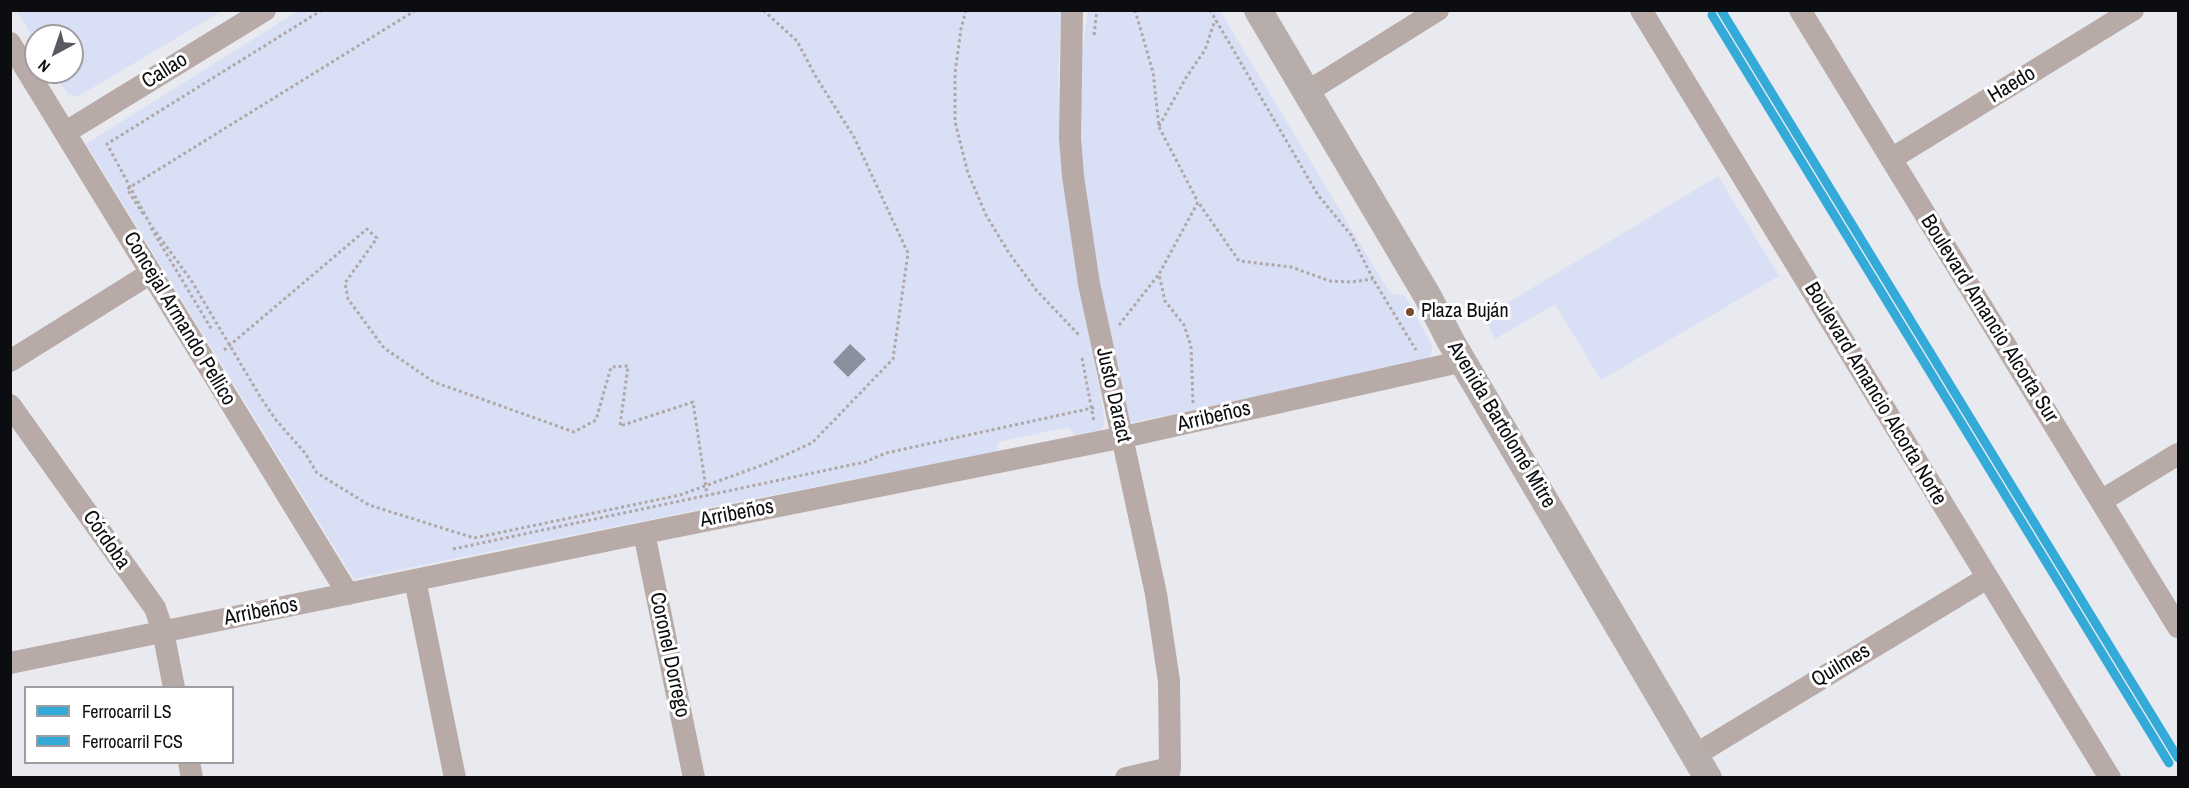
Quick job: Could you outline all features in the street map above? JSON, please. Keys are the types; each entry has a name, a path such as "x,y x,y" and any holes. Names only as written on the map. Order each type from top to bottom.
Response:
{"main road":[{"name":"Avenida Bartolomé Mitre","path":"1258,10 1701,766"}],"street":[{"name":"Callao","path":"66,132 264,10"},
{"name":"Justo Daract","path":"1072,10 1070,138 1073,176 1089,284 1124,437 1156,594 1167,670 1169,773"},
{"path":"1307,92 1438,10"},
{"name":"Boulevard Amancio Alcorta Norte","path":"1641,10 2109,777"},
{"name":"Boulevard Amancio Alcorta Sur","path":"1800,10 2178,627"},
{"name":"Haedo","path":"1891,159 2133,10"},
{"name":"Concejal Armando Pellico","path":"10,43 348,594"},
{"path":"10,361 151,273"},
{"name":"Arribeños","path":"10,663 1124,437 1464,361"},
{"name":"Córdoba","path":"10,405 155,608 163,631 174,686"},
{"path":"2101,501 2178,454"},
{"name":"Coronel Dorrego","path":"644,533 694,777"},
{"name":"Quilmes","path":"1701,766 1988,578"},
{"path":"415,580 455,777"},
{"path":"1126,777 1169,773"}],"path":[{"path":"322,10 107,144 150,224 190,280 276,420 305,453 317,473 369,505 474,538 680,495 768,463 812,443 894,359 908,253 854,137 816,77 798,41 763,10"},
{"path":"212,330 127,189 416,10"},
{"path":"966,10 955,73 955,122 968,173 986,214 1009,253 1037,291 1078,335 1102,348"},
{"path":"1093,42 1097,10"},
{"path":"1135,10 1153,72 1159,127 1198,202 1239,261 1291,267 1330,281 1351,282 1373,279"},
{"path":"1210,10 1318,195 1351,235 1373,279 1417,350 1406,353"},
{"path":"1159,127 1187,76 1205,50 1215,20"},
{"path":"1113,317 1116,329 1159,274 1198,202"},
{"path":"224,350 367,229 376,238 345,284 348,299 384,348 434,382 574,432 596,420 611,368 628,366 620,426 693,402 707,495"},
{"path":"1159,274 1165,301 1184,325 1191,346 1193,405 1183,406"},
{"path":"451,550 865,462 886,453 1091,409 1115,401"}],"shaded area":[{"path":"17,11 222,11 77,97 67,93 61,84 84,84 84,24 25,24"},
{"path":"298,11 1061,11 1058,82 1060,128 1073,247 1105,420 1102,430 1076,437 1069,427 998,442 997,453 761,497 354,579 86,144"},
{"name":"Plaza Buján","path":"1088,11 1220,11 1390,293 1405,296 1432,345 1431,355 1424,361 1129,423 1099,292 1082,170 1080,68"},
{"path":"1718,176 1779,276 1601,380 1555,304 1495,339 1484,317"}],"building":[{"path":"850,344 866,359 848,377 833,362"}],"rail line":[{"name":"LS","path":"1721,10 2178,758"},
{"name":"FCS","path":"1712,15 2169,763"}],"place":[{"name":"Plaza Buján","path":"1410,312"}]}
